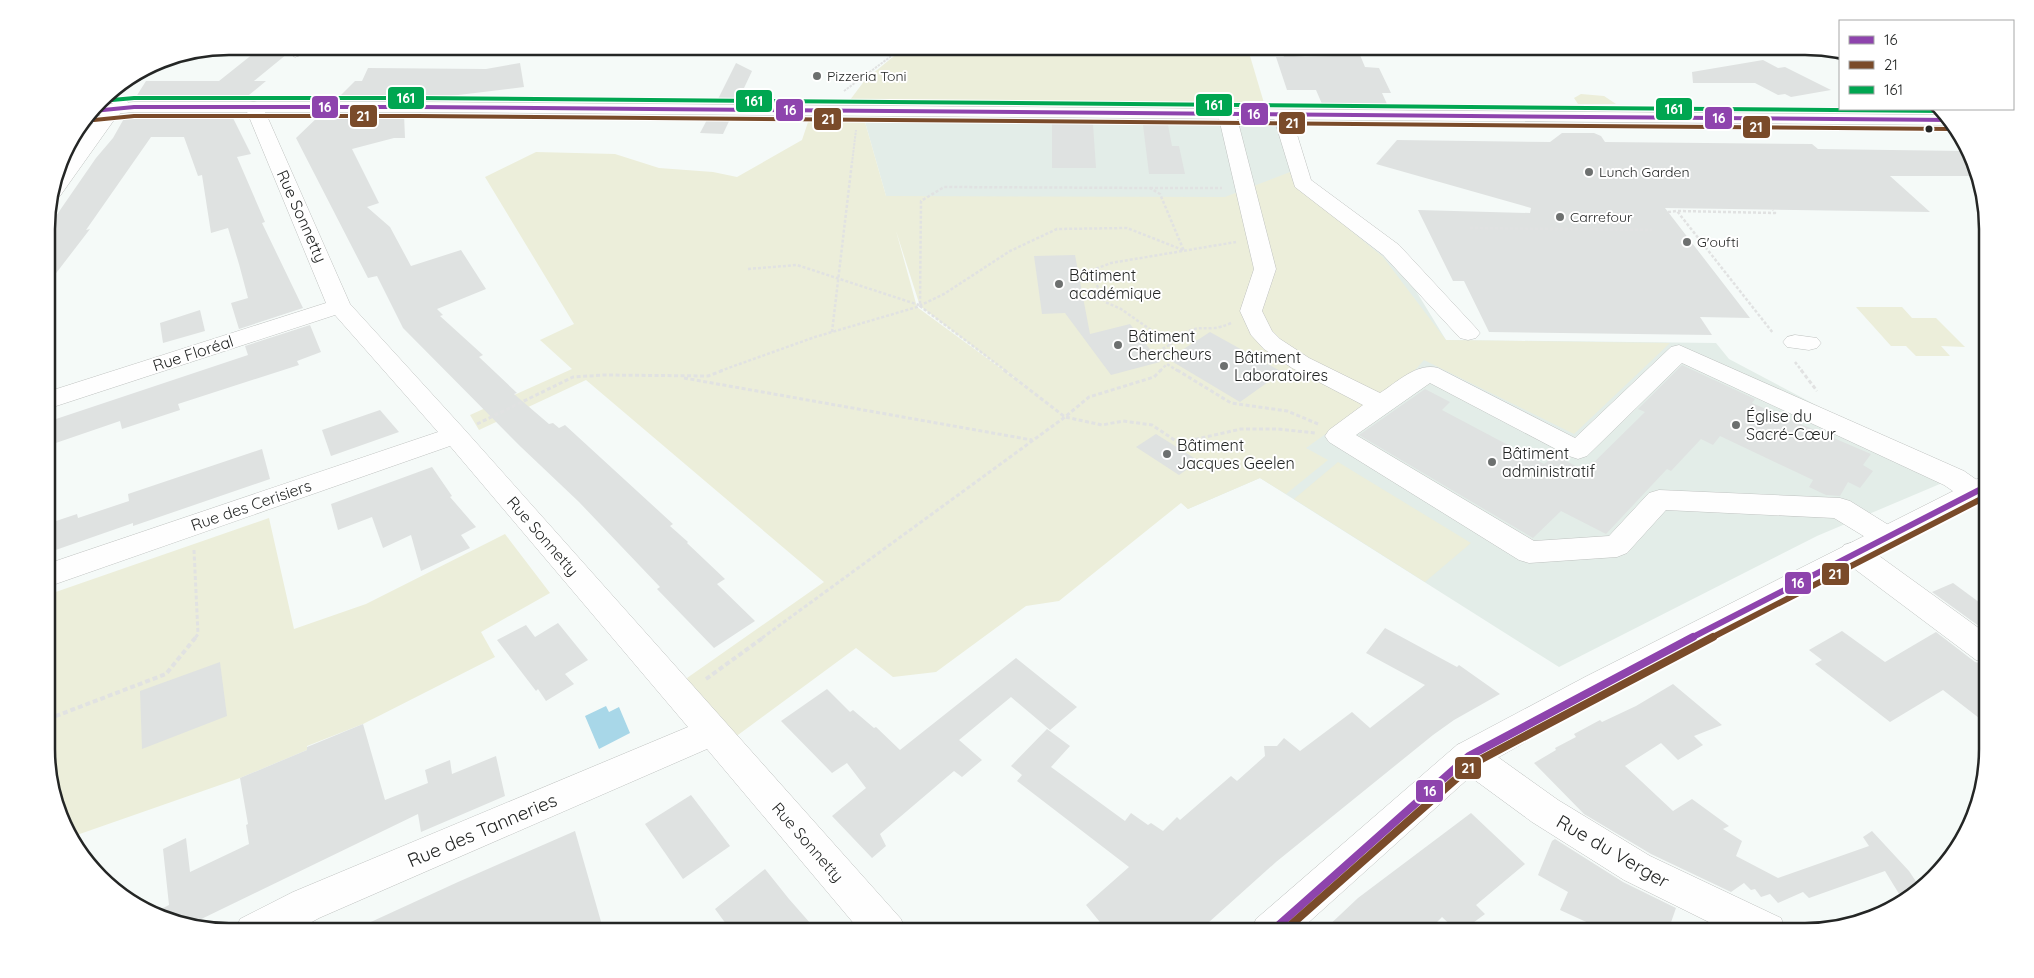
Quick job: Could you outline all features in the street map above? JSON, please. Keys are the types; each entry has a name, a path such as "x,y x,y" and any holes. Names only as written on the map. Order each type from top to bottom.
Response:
{"main road":[{"path":"62,180 116,107"},
{"path":"103,109 116,107 254,107 1940,120"},
{"name":"Rue Sonnetty","path":"254,107 325,269 339,306 683,696 711,732 879,923"},
{"path":"1227,114 1256,239 1265,269 1251,311 1263,335 1281,349 1334,381 1381,404"},
{"path":"1282,114 1302,183 1391,250 1468,333"},
{"name":"Rue Floréal","path":"55,397 339,306"},
{"path":"1885,536 1840,508 1659,500 1618,546 1529,552 1338,436 1381,404 1429,373 1578,450 1680,352 1979,488"},
{"name":"Rue des Cerisiers","path":"55,573 454,435"},
{"path":"1280,923 1469,756 1597,686 1885,536 1979,490"},
{"path":"1854,553 1979,644"},
{"name":"Rue des Tanneries","path":"271,923 306,905 711,732"},
{"name":"Rue du Verger","path":"1469,756 1545,811 1637,868 1750,923"}],"path":[{"path":"825,111 829,102 893,55"},
{"path":"832,332 858,112"},
{"path":"920,306 922,202 944,187 1221,188 1242,181"},
{"path":"1150,188 1160,194 1184,250"},
{"path":"1677,211 1775,213 1773,210"},
{"path":"454,435 573,377 603,375 708,376 832,332 920,306 944,294 1010,251 1057,230 1127,228 1184,250"},
{"path":"1470,228 1652,230"},
{"path":"1171,344 1121,309 1105,302 1090,272 1111,263 1256,239"},
{"path":"748,269 797,265 920,306 1065,416 1077,422 1102,425 1123,422 1152,426 1179,443 1217,433 1273,428 1338,436"},
{"path":"1154,354 1171,344 1182,331 1198,326 1222,329 1251,311"},
{"path":"683,696 1089,397 1154,377 1167,364 1235,405 1269,407 1301,413 1338,436"},
{"path":"679,377 1033,440"},
{"path":"55,716 166,674 198,634 193,525"}],"shaded area":[{"path":"865,122 1276,124 1294,184 1391,250 1446,340 1716,343 1729,359 1954,478 1817,536 1559,667 1260,478 1188,509 886,196"}],"green space":[{"path":"895,55 1250,55 1264,103 850,100 865,80"},
{"path":"1581,94 1604,96 1616,104 1578,104 1574,98"},
{"path":"808,122 865,122 886,196 1225,197 1290,172 1294,184 1383,257 1446,340 1670,343 1574,434 1424,360 1416,369 1306,448 1328,460 1286,494 1260,478 1188,509 1181,503 1059,601 1026,606 936,672 893,677 856,648 723,746 687,678 824,582 586,380 479,430 470,415 572,369 540,340 574,324 485,177 536,152 615,154 659,168 713,172 737,177 802,140","holes":["896,231 920,306 1025,386 917,307"]},
{"path":"1856,307 1902,307 1912,318 1936,318 1965,347 1941,346 1950,356 1916,356 1906,346 1891,346"},
{"path":"1338,462 1471,543 1425,582 1294,499"},
{"path":"269,518 294,629 366,604 505,534 550,593 481,632 495,657 363,724 307,746 307,750 240,778 77,835 68,816 56,772 55,592"}],"water":[{"path":"606,706 609,712 619,707 630,733 599,749 585,716"}],"building":[{"path":"252,55 286,55 254,81 266,81 243,100 134,100 146,81 219,81"},
{"path":"1283,55 1305,57 1360,55 1365,67 1379,68 1391,93 1382,93 1387,104 1322,104 1316,90 1287,90 1276,57 1284,57"},
{"path":"1763,60 1778,68 1785,67 1831,90 1791,97 1785,94 1778,95 1755,83 1693,83 1692,72"},
{"path":"520,63 524,87 417,100 336,100 355,81 362,81 368,68 486,69"},
{"path":"736,63 752,71 737,103 716,103"},
{"path":"231,114 251,154 237,157 265,222 262,223 303,308 239,329 231,303 248,298 239,264 228,228 211,233 202,175 198,176 184,137 151,137 86,230 90,229 55,275 55,217 96,158 113,138 126,115"},
{"path":"321,114 404,114 405,138 394,138 352,149 379,203 367,207 390,227 411,266 461,250 486,289 437,309 443,315 440,316 483,355 479,357 517,393 514,394 549,424 553,423 559,428 565,425 673,524 670,526 725,579 717,584 755,621 714,648 657,589 660,587 579,502 521,447 403,328 377,276 368,278 296,138"},
{"path":"709,116 731,117 723,134 700,133"},
{"path":"1052,124 1093,124 1096,168 1052,168"},
{"path":"1143,125 1168,125 1172,146 1179,146 1185,174 1149,174"},
{"path":"1562,133 1594,133 1601,136 1605,142 1812,144 1818,149 1960,151 1970,176 1890,176 1930,212 1665,208 1750,318 1700,317 1712,335 1489,332 1464,281 1453,281 1418,210 1530,213 1531,208 1376,164 1397,140 1550,142"},
{"path":"1075,255 1090,334 1130,324 1160,362 1111,375 1065,313 1042,314 1034,256"},
{"path":"200,310 205,331 163,343 160,323"},
{"path":"310,325 321,352 297,361 299,365 178,404 180,410 122,429 120,421 55,443 55,419 248,355 245,346"},
{"name":"Bâtiment Laboratoires","path":"1210,332 1282,372 1240,402 1168,359"},
{"path":"1682,365 1755,399 1752,403 1871,454 1863,465 1873,471 1860,488 1848,482 1840,496 1826,495 1809,487 1813,480 1720,436 1713,445 1701,439 1671,471 1667,469 1606,534 1561,511 1533,538 1359,435 1425,389 1450,402 1442,410 1544,464 1555,455 1585,471 1645,412 1638,409"},
{"path":"380,410 399,432 331,456 322,430"},
{"name":"Bâtiment Jacques Geelen","path":"1156,434 1199,461 1179,475 1136,447"},
{"path":"262,449 270,479 133,526 133,523 55,550 55,521 77,514 78,518 129,501 128,494"},
{"path":"432,467 452,496 450,497 476,527 461,535 470,548 421,571 411,535 383,548 372,517 338,530 331,504"},
{"path":"1953,583 1979,602 1979,626 1932,592"},
{"path":"558,623 588,660 565,674 574,684 546,701 538,689 536,691 497,640 526,625 535,637"},
{"path":"1385,628 1457,667 1459,665 1500,694 1454,720 1433,735 1276,862 1208,923 1101,923 1086,905 1129,867 1017,781 1022,775 1011,766 1047,729 1070,746 1051,767 1125,821 1131,813 1148,825 1151,823 1163,831 1177,817 1180,820 1231,776 1237,781 1265,756 1264,746 1277,746 1284,738 1300,751 1352,712 1370,728 1425,685 1366,653"},
{"path":"1842,631 1885,662 1936,632 1975,662 1979,663 1979,718 1943,690 1890,722 1815,664 1822,660 1809,650"},
{"path":"1016,658 1077,707 1050,730 1011,697 959,740 982,760 962,777 954,771 880,834 886,846 872,858 832,816 866,788 847,763 832,773 781,721 827,689 850,712 853,710 874,728 876,727 900,750"},
{"path":"220,662 227,716 142,749 140,691"},
{"path":"1673,684 1722,725 1694,736 1703,745 1678,760 1661,743 1625,766 1673,811 1692,799 1729,826 1723,829 1742,841 1736,856 1778,878 1869,846 1863,837 1872,831 1909,871 1917,883 1900,895 1885,871 1809,898 1803,892 1778,903 1770,894 1761,897 1755,889 1751,890 1744,883 1731,892 1651,854 1584,814 1534,763 1556,750 1555,748 1576,737 1574,734 1600,720 1602,722 1636,706"},
{"path":"363,724 385,800 428,783 425,770 450,760 452,774 496,756 505,796 421,832 418,814 198,920 160,909 169,905 163,849 186,838 190,872 249,844 246,825 248,824 240,778 307,750 307,747"},
{"path":"691,795 730,846 683,879 645,824"},
{"path":"1471,813 1525,864 1476,905 1485,914 1473,923 1448,923 1442,917 1436,923 1331,923 1358,898"},
{"path":"575,831 601,923 369,923"},
{"path":"1555,839 1623,882 1676,908 1671,923 1588,923 1560,910 1568,892 1538,875 1552,841"},
{"path":"765,869 810,923 725,923 715,909"}],"transit line":[{"name":"161","path":"112,100 134,98 417,98 1932,111"},
{"name":"16","path":"102,110 134,107 417,107 1940,120"},
{"name":"21","path":"94,120 134,116 417,116 1947,129"},
{"name":"16","path":"1281,923 1469,756 1597,686 1979,490"},
{"name":"21","path":"1293,923 1474,763 1601,694 1979,500"}],"place":[{"name":"Pizzeria Toni","path":"817,76"},
{"name":"Lunch Garden","path":"1589,172"},
{"name":"Carrefour","path":"1560,217"},
{"name":"G'oufti","path":"1687,242"},
{"name":"Bâtiment académique","path":"1059,284"},
{"name":"Bâtiment Chercheurs","path":"1118,345"},
{"name":"Bâtiment Laboratoires","path":"1224,366"},
{"name":"Église du Sacré-Cœur","path":"1736,425"},
{"name":"Bâtiment Jacques Geelen","path":"1167,454"},
{"name":"Bâtiment administratif","path":"1492,462"}]}
